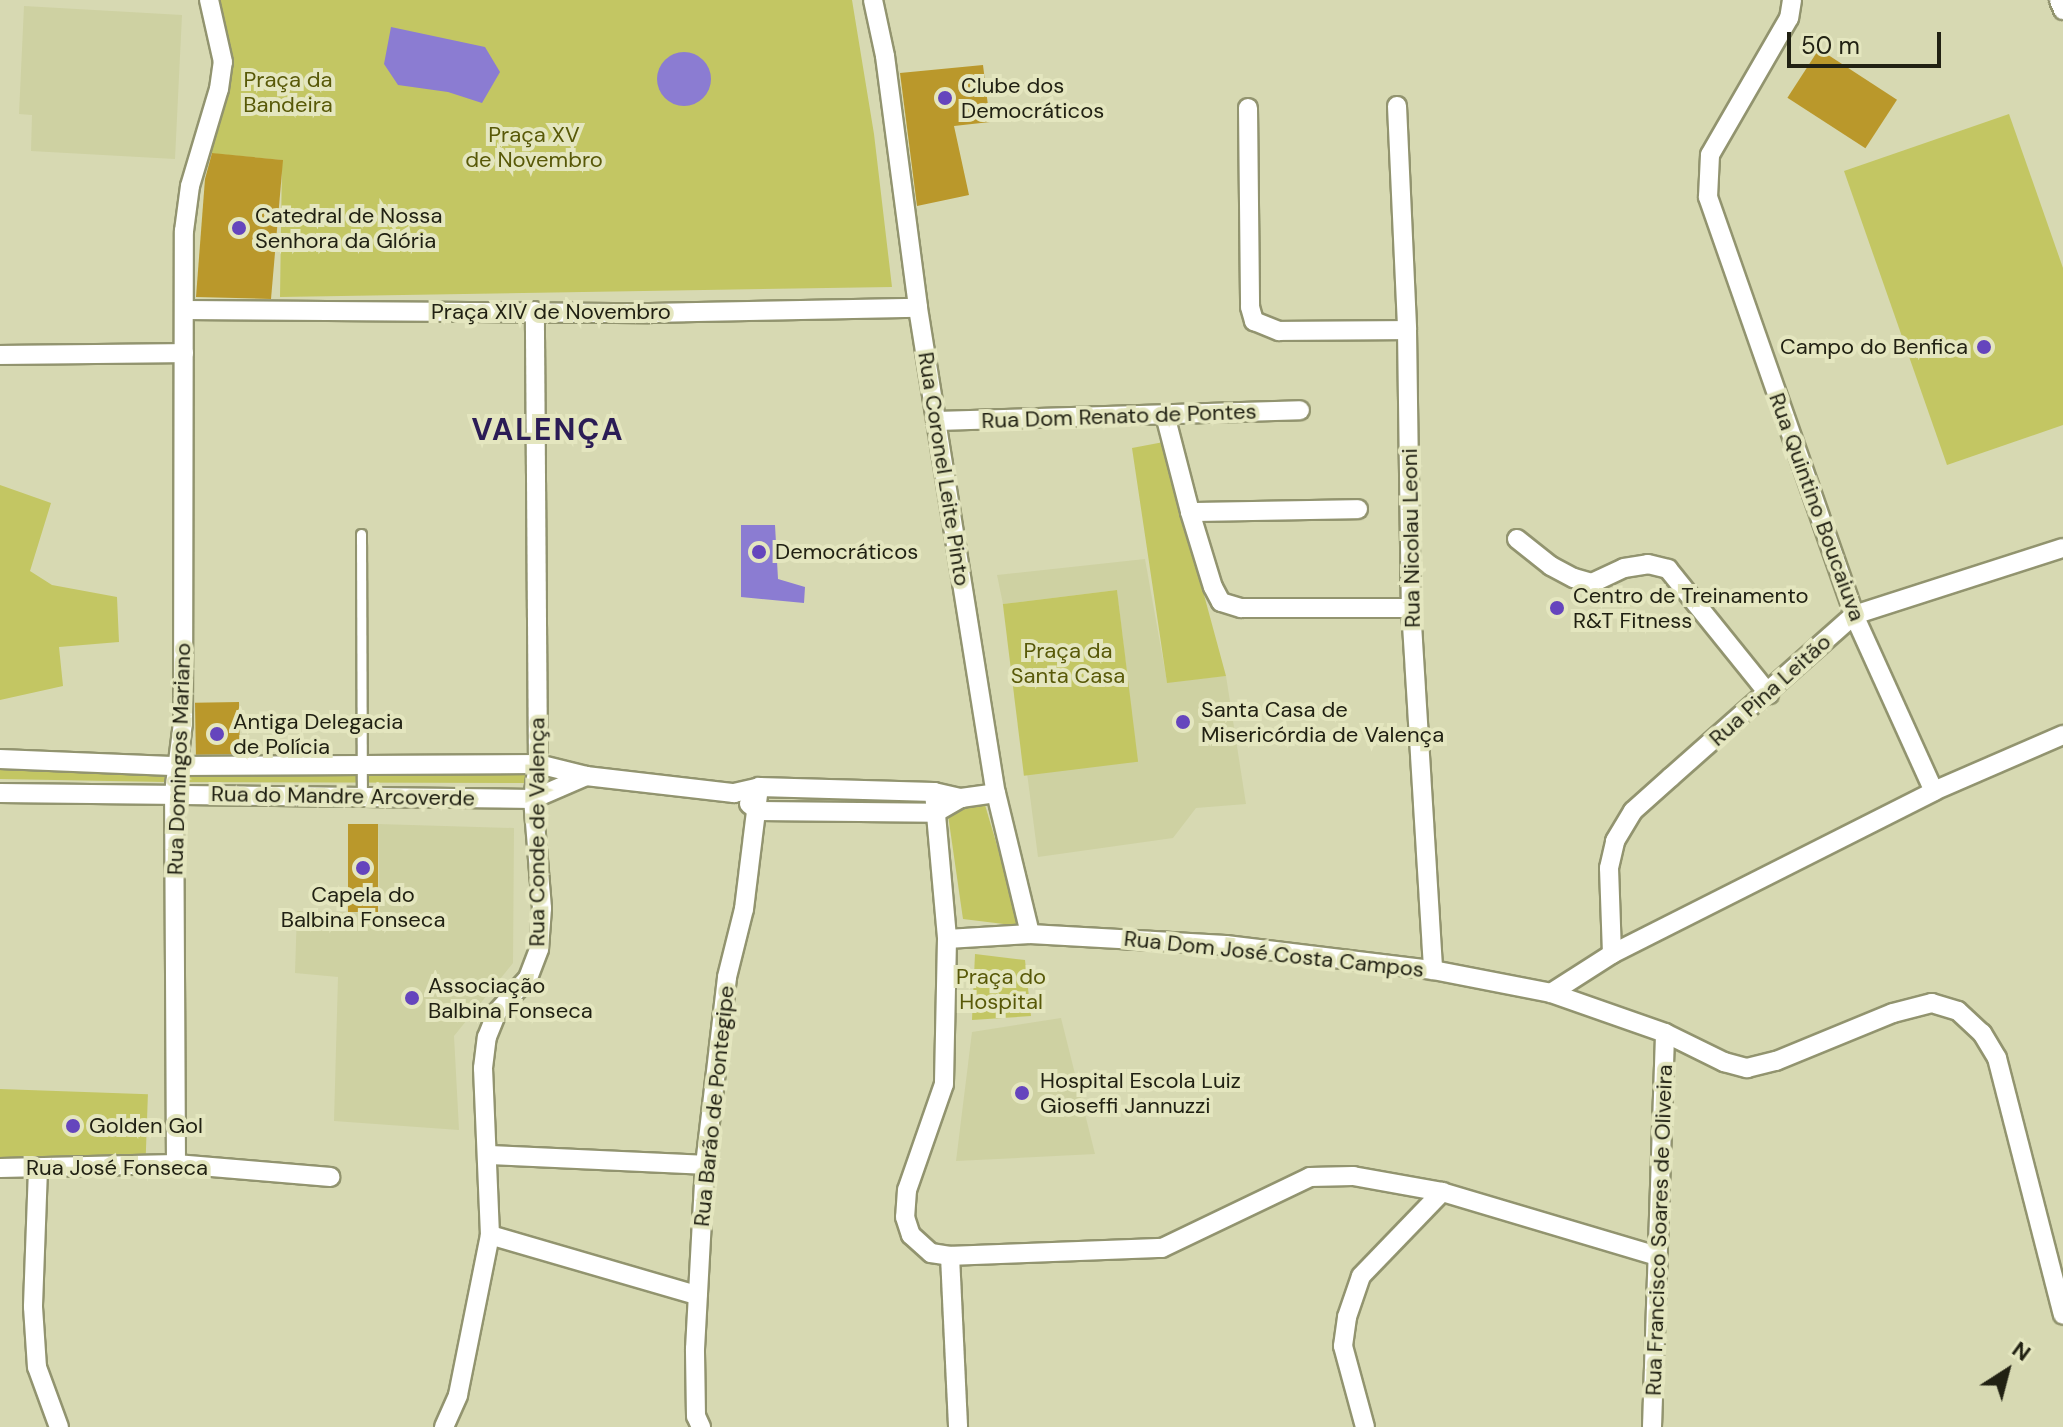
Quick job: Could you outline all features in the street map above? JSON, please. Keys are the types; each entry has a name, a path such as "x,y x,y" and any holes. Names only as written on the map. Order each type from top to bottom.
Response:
{"street":[{"name":"Rua Domingos Mariano","path":"176,1164 174,793 183,723 184,231 190,186 219,89 223,62 209,0"},
{"name":"Rua Coronel Leite Pinto","path":"873,0 885,56 918,308 996,793 1030,934"},
{"name":"Rua Quintino Boucaiuva","path":"1792,0 1789,18 1710,155 1708,197 1854,615 1934,791"},
{"path":"2059,0 2063,10"},
{"name":"Rua Nicolau Leoni","path":"1397,106 1407,330 1411,608 1433,970"},
{"path":"1248,108 1250,307 1254,321 1279,331 1407,330"},
{"name":"Praça XIV de Novembro","path":"184,310 650,313 918,308"},
{"name":"Rua Conde de Valença","path":"444,1427 458,1395 490,1235 483,1068 487,1037 497,1012 528,978 539,949 542,908 533,799 538,764 535,311"},
{"path":"0,355 184,353"},
{"name":"Rua Dom Renato de Pontes","path":"937,421 1300,410"},
{"path":"1165,415 1190,512 1213,587 1221,602 1241,608 1411,608"},
{"path":"1190,512 1358,509"},
{"path":"1517,539 1551,566 1592,583 1606,580 1624,568 1648,564 1668,569 1690,591 1769,694"},
{"name":"Rua Pina Leitão","path":"1612,954 1609,868 1615,841 1624,823 1671,777 1769,694 1854,615 2063,548"},
{"path":"1551,993 1612,954 1934,791 2063,735"},
{"name":"Rua do Mandre Arcoverde","path":"0,759 178,766 538,764 586,776 734,793 759,787 934,792 961,798 996,793"},
{"name":"Rua do Mandre Arcoverde","path":"0,793 533,799 586,776"},
{"name":"Rua Barão de Pontegipe","path":"701,1427 695,1389 705,1165 725,993 744,909 759,787"},
{"path":"934,792 947,939 944,1084 907,1190 905,1217 911,1235 931,1253 950,1256 1162,1248 1310,1177 1353,1176 1442,1192 1657,1256"},
{"path":"734,793 758,811 935,813"},
{"name":"Rua do Mandre Arcoverde","path":"935,813 961,798"},
{"name":"Rua Dom José Costa Campos","path":"947,939 1030,934 1226,945 1433,970 1551,993 1665,1033 1724,1062 1747,1068 1776,1061 1893,1013 1932,1003 1958,1011 1982,1033 1997,1058 2063,1315"},
{"name":"Rua Francisco Soares de Oliveira","path":"1652,1427 1665,1033"},
{"path":"488,1155 705,1165"},
{"name":"Rua José Fonseca","path":"0,1168 176,1164 330,1177"},
{"path":"38,1169 33,1307 37,1367 59,1427"},
{"path":"1365,1427 1343,1346 1347,1317 1361,1276 1442,1192"},
{"path":"490,1235 697,1295"},
{"path":"950,1256 958,1427"}],"lane":[{"path":"361,534 362,796"}],"shaded area":[{"path":"24,6 182,15 175,159 31,151 32,115 19,114"},
{"path":"391,27 485,47 500,72 482,103 448,92 398,85 384,64"},
{"path":"684,52 703,60 711,79 703,98 684,106 665,98 657,79 665,60"},
{"name":"Democráticos","path":"741,525 775,525 778,579 805,587 804,603 741,597"},
{"name":"Santa Casa de Misericórdia de Valença","path":"1145,559 1167,682 1226,676 1246,804 1196,808 1173,838 1038,857 1027,773 1137,761 1117,590 1003,604 997,575"},
{"name":"Associação Balbina Fonseca","path":"378,824 514,828 513,963 454,1036 459,1130 334,1121 338,977 295,973 297,911 380,913"},
{"name":"Hospital Escola Luiz Gioseffi Jannuzzi","path":"1061,1018 1095,1154 956,1161 972,1032"}],"green space":[{"name":"Praça XV de Novembro","path":"216,0 852,0 874,134 892,287 280,297 282,160 207,153 226,62"},
{"name":"Campo do Benfica","path":"2009,114 2063,268 2063,425 1947,465 1844,171"},
{"path":"1169,441 1197,569 1226,676 1167,683 1132,448"},
{"path":"0,485 51,503 30,571 52,585 117,597 119,642 59,647 63,686 0,700"},
{"name":"Praça da Santa Casa","path":"1117,590 1138,762 1024,776 1003,604"},
{"path":"0,764 533,767 532,783 166,782 0,779"},
{"path":"985,805 1021,926 963,919 947,808"},
{"name":"Praça do Hospital","path":"975,954 1025,960 1031,1016 972,1020"},
{"name":"Golden Gol","path":"0,1089 148,1094 145,1164 0,1159"}],"building":[{"path":"1819,49 1897,100 1865,148 1787,98"},
{"path":"983,65 990,122 954,126 969,195 917,206 900,73"},
{"name":"Catedral de Nossa Senhora da Glória","path":"212,153 283,160 271,299 196,297 205,179"},
{"name":"Antiga Delegacia de Polícia","path":"239,702 240,754 196,755 195,703"},
{"name":"Capela do Balbina Fonseca","path":"348,824 378,824 378,912 348,912"}],"place":[{"name":"Clube dos Democráticos","path":"945,98"},
{"name":"Catedral de Nossa Senhora da Glória","path":"239,228"},
{"name":"Campo do Benfica","path":"1984,347"},
{"name":"Democráticos","path":"759,552"},
{"name":"Centro de Treinamento R&T Fitness","path":"1557,608"},
{"name":"Santa Casa de Misericórdia de Valença","path":"1183,722"},
{"name":"Antiga Delegacia de Polícia","path":"217,734"},
{"name":"Capela do Balbina Fonseca","path":"363,868"},
{"name":"Associação Balbina Fonseca","path":"412,998"},
{"name":"Hospital Escola Luiz Gioseffi Jannuzzi","path":"1022,1093"},
{"name":"Golden Gol","path":"73,1126"}],"district":[{"name":"VALENÇA","path":"548,430"}],"park label":[{"name":"Praça da Bandeira","path":"288,92"}]}
